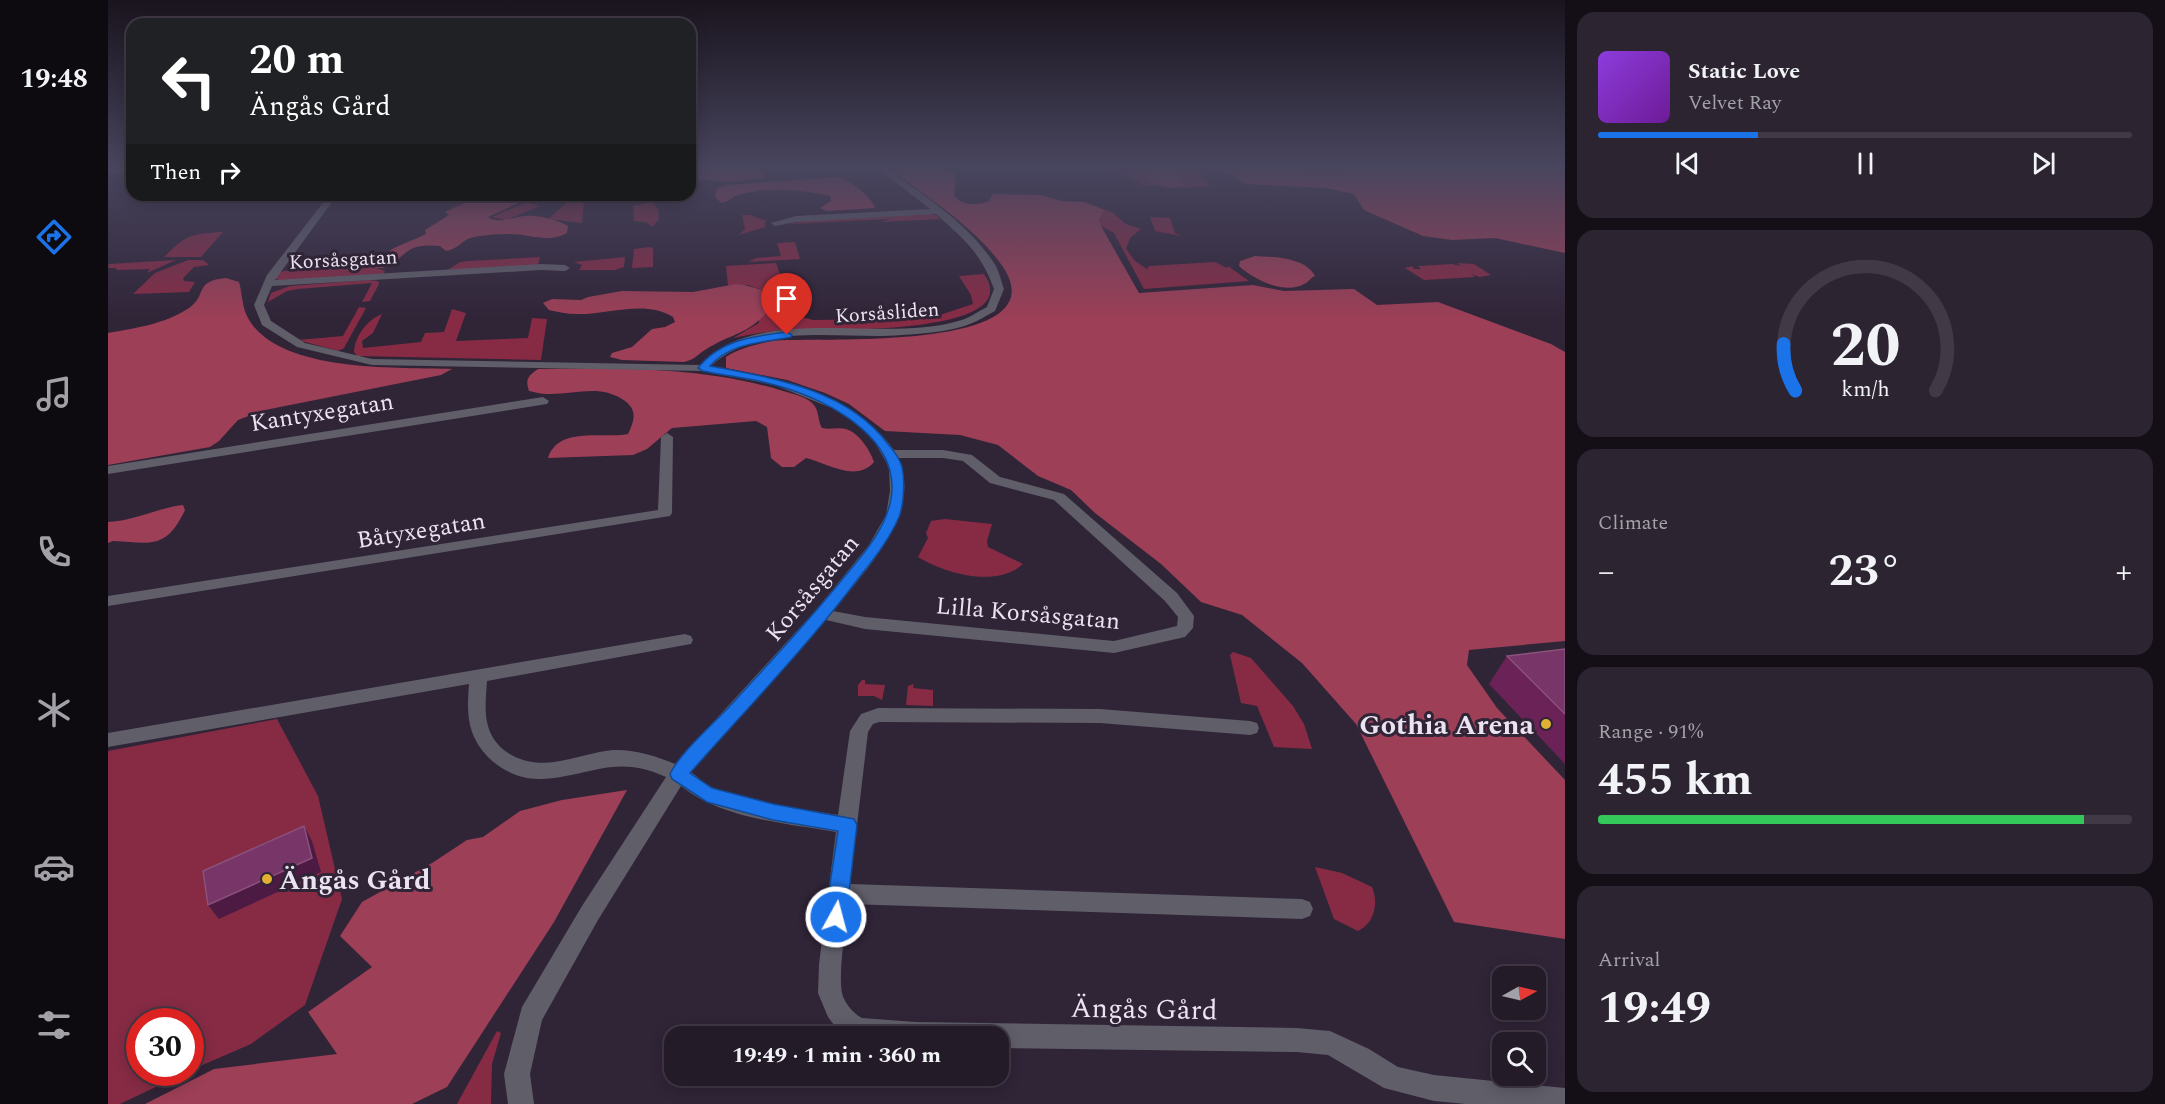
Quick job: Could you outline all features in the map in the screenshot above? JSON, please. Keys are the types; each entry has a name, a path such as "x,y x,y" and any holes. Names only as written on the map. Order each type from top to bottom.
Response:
{"street":[{"name":"Korsåsgatan","path":"316,218 272,274 259,305 266,323 301,345 372,362 703,368 778,382 838,406 869,429 890,454 896,467 897,491 893,515 875,547 822,614 678,774 590,913 531,1016 517,1074 521,1104"},
{"path":"775,223 823,218"},
{"name":"Korsåsliden","path":"703,368 714,355 754,339 787,335 922,331 959,324 990,310 1000,292 994,272 975,244 947,218"},
{"name":"Korsåsgatan","path":"268,283 541,267 565,268"},
{"name":"Kantyxegatan","path":"108,470 543,401"},
{"name":"Båtyxegatan","path":"108,601 665,513 668,437"},
{"name":"Lilla Korsåsgatan","path":"822,614 865,623 1114,647 1179,633 1185,628 1186,616 1171,597 1059,497 995,480 973,462 956,455 890,454"},
{"path":"108,740 218,719 478,677 685,640"},
{"path":"478,677 478,729 489,746 510,764 524,769 551,770 609,759 627,758 678,774 707,795 773,812 848,825"},
{"name":"Ängås Gård","path":"1250,728 1100,716 878,715 867,719 859,731 838,894 830,993 836,1009 849,1024 860,1030 916,1034 1297,1040 1330,1043 1360,1058 1393,1079 1434,1088 1565,1101"},
{"path":"838,894 1302,909"}],"shaded area":[{"path":"445,218 489,218 502,220 545,218 568,226 567,233 553,238 514,234 490,235 470,238 446,251 440,246 417,247 389,266 373,267 383,255 426,234 425,230"},
{"path":"551,218 582,218 582,223 549,219"},
{"path":"634,218 659,218 652,227 646,222 634,221"},
{"path":"743,218 757,218 767,221 764,223 766,227 738,235 745,229"},
{"path":"867,218 940,219 789,224"},
{"path":"955,218 1100,218 1101,226 1139,293 1253,285 1284,291 1354,289 1377,305 1438,302 1551,344 1565,352 1565,641 1469,650 1467,665 1497,708 1565,780 1565,939 1454,922 1356,724 1302,663 1242,615 1201,602 1161,564 1095,513 1071,490 1038,476 998,445 960,435 885,431 849,404 825,393 787,380 726,368 726,357 767,342 928,335 970,326 1000,312 1012,291 998,260"},
{"path":"1118,218 1126,224 1141,229 1130,238 1126,249 1135,261 1147,269 1149,266 1215,262 1227,268 1228,266 1249,281 1144,289 1114,233 1101,226 1099,219"},
{"path":"1150,218 1170,218 1175,233 1181,236 1155,231"},
{"path":"1381,218 1565,218 1565,253 1495,238 1452,240 1423,236"},
{"path":"223,232 201,257 164,257 190,237"},
{"path":"795,242 800,259 748,262 756,258 781,256 777,243"},
{"path":"653,248 653,267 632,268 634,249"},
{"path":"1255,256 1288,259 1304,265 1315,276 1296,287 1278,287 1269,284 1252,276 1239,266 1240,261"},
{"path":"540,257 538,265 448,270 460,262"},
{"path":"625,257 624,267 615,270 579,270 582,265 574,262"},
{"path":"176,260 147,273 150,269 108,268 109,264"},
{"path":"188,260 203,260 209,265 194,267 183,278 184,281 195,282 189,292 133,294 155,273"},
{"path":"776,263 794,315 813,320 931,318 973,304 971,295 959,276 984,274 990,295 975,310 947,320 869,329 777,331 733,338 759,323 759,289 749,285 728,285 726,266"},
{"path":"1457,263 1474,264 1491,275 1480,277 1471,274 1475,277 1424,280 1405,268 1412,266 1414,269 1421,269 1418,266 1452,264 1461,266"},
{"path":"373,267 385,271 383,275 280,281 275,278 278,273 284,271"},
{"path":"226,278 239,282 246,314 260,334 282,348 309,357 370,367 452,369 441,375 265,410 238,420 219,441 210,447 108,465 108,333 150,325 170,318 195,303 202,289 209,282"},
{"path":"378,281 379,284 370,301 362,302 372,283 287,291 268,302 271,293 290,286"},
{"path":"736,284 754,287 764,292 772,306 756,323 684,362 622,360 610,357 612,353 632,347 652,329 665,327 675,322 673,317 662,312 638,308 570,314 549,310 543,303 552,299 581,300 622,291 693,292"},
{"path":"359,307 366,308 344,348 338,351 298,340 343,336"},
{"path":"452,309 466,313 456,341 528,338 532,318 547,319 541,360 357,356 354,352 363,329 371,320 382,314 373,333 362,341 363,348 421,342 425,333 444,332"},
{"path":"538,369 630,369 693,373 754,383 783,391 812,403 822,428 846,429 855,434 867,447 874,462 859,471 841,470 806,458 794,467 782,467 771,458 767,427 756,421 672,428 647,449 633,455 548,458 553,448 561,441 571,438 628,434 633,412 625,401 606,392 547,394 529,391 528,378"},
{"path":"183,505 185,510 178,523 164,538 147,543 113,541 108,543 108,522"},
{"path":"945,519 992,524 987,541 988,547 1023,564 1000,575 971,576 943,569 918,557 928,538 926,533 931,521"},
{"path":"1233,652 1251,658 1293,706 1304,724 1312,749 1274,747 1257,706 1241,703 1230,655"},
{"path":"865,680 865,684 885,685 882,700 874,696 858,696 858,685"},
{"path":"914,684 913,688 933,690 933,706 906,705 908,686"},
{"path":"277,719 318,796 342,899 305,1005 251,1044 204,1064 204,1008 126,1008 126,1086 158,1086 120,1104 108,1104 108,751"},
{"path":"627,790 554,922 447,1087 412,1104 145,1104 180,1086 204,1086 204,1074 214,1069 337,1054 308,1012 372,967 340,936 362,902 432,863 467,840 483,837 520,811 562,800"},
{"path":"1315,867 1342,873 1372,887 1375,900 1374,912 1363,928 1358,931 1334,919"},
{"path":"497,1031 501,1033 492,1064 491,1104 457,1104"}],"building":[{"path":"1565,649 1565,714 1507,656"},
{"path":"304,826 312,858 208,905 203,871"}],"place":[{"name":"Gothia Arena","path":"1546,724"},
{"name":"Ängås Gård","path":"267,879"}],"route":[{"path":"787,335 754,339 726,348 714,355 703,368 778,382 813,394 838,406 862,422 877,436 896,467 897,491 893,515 875,547 822,614 678,774 707,795 773,812 848,825 836,917"}]}
